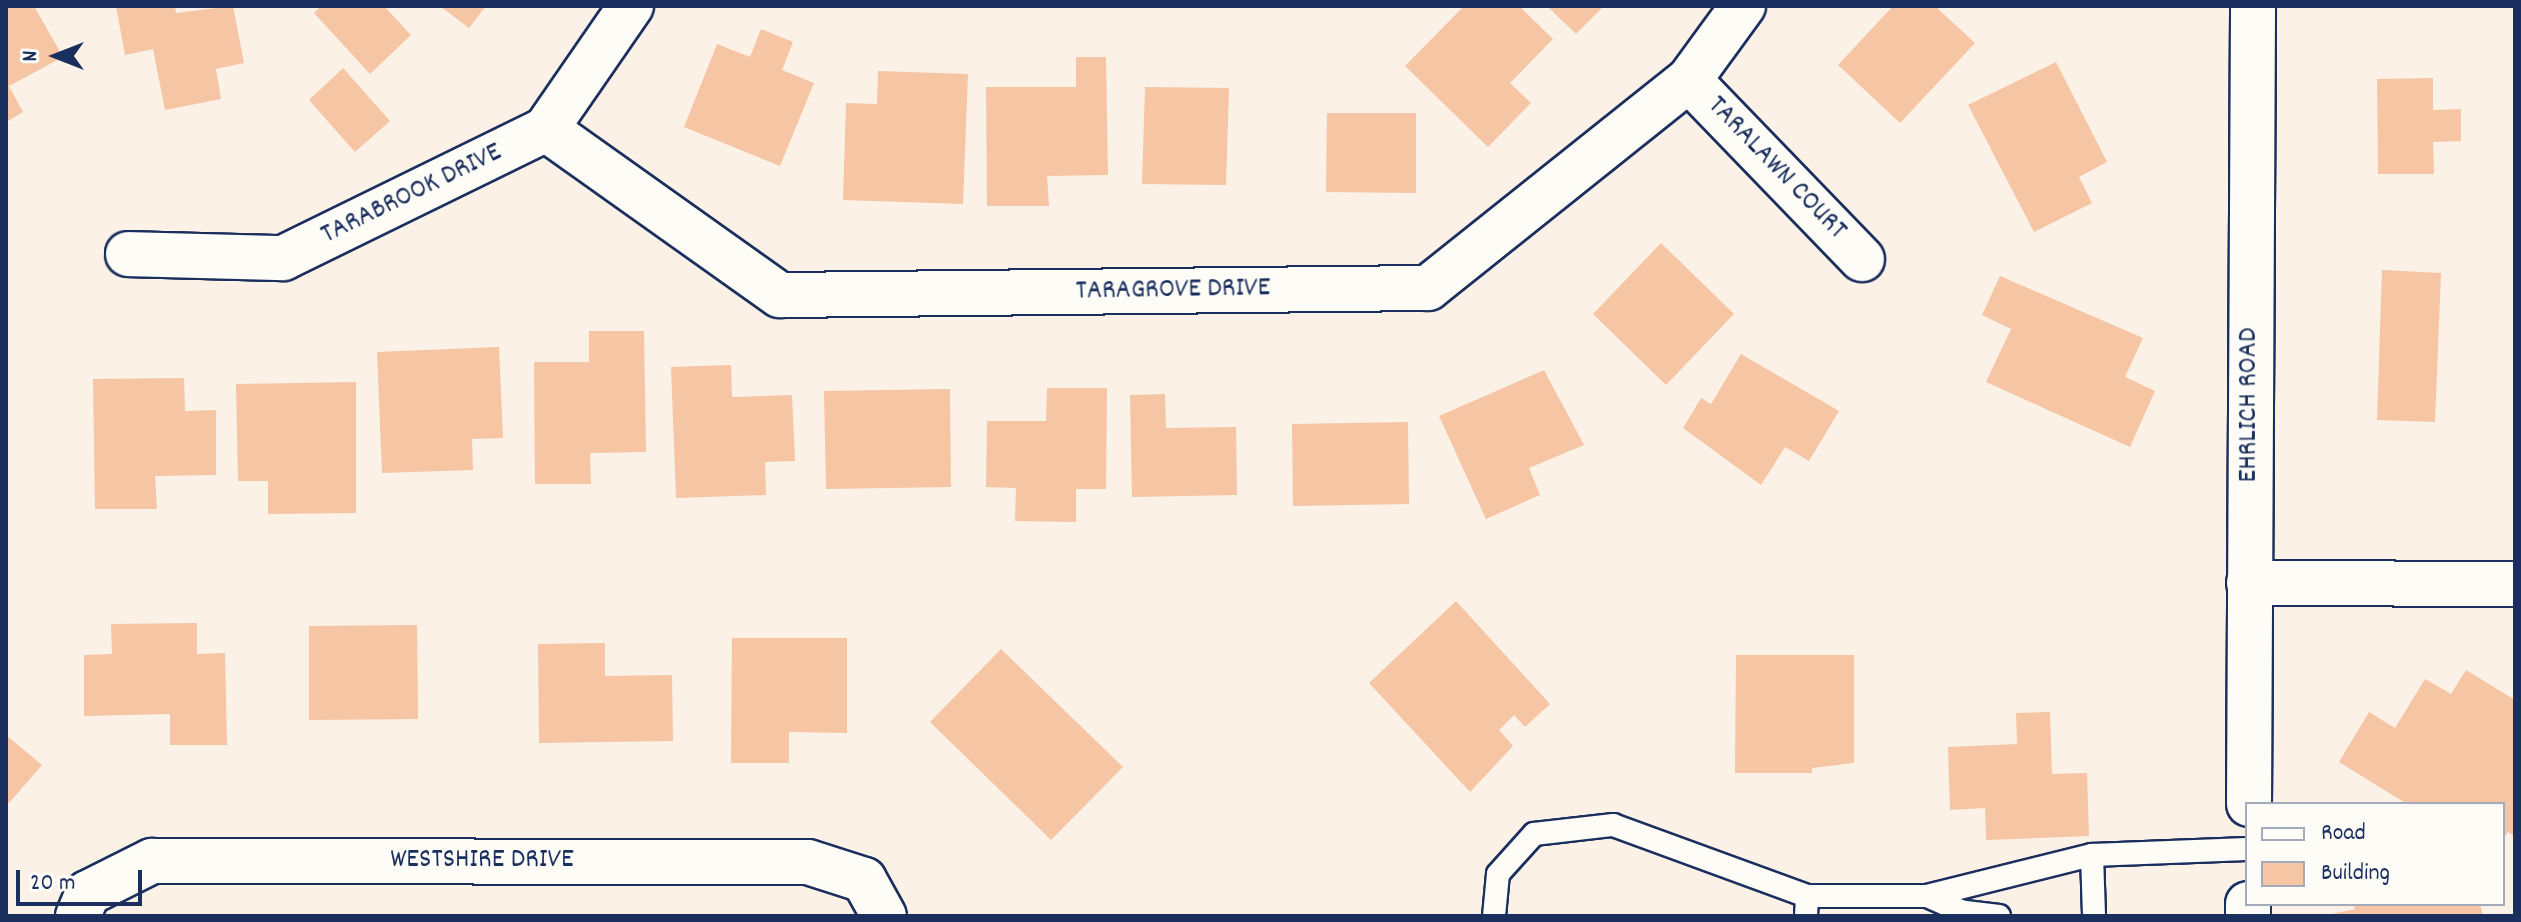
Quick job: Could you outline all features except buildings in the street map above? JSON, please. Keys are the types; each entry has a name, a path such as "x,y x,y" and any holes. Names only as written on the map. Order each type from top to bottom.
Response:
{"street":[{"name":"TARABROOK DRIVE","path":"128,254 283,258 546,129 631,6"},
{"name":"TARAGROVE DRIVE","path":"546,129 780,295 1428,288 1689,80 1743,6"},
{"name":"EHRLICH ROAD","path":"2249,802 2253,6"},
{"name":"TARALAWN COURT","path":"1689,80 1862,259"},
{"path":"2249,583 2515,584"},
{"name":"WESTSHIRE DRIVE","path":"78,916 88,893 152,861 808,862 864,880 884,916"}],"lane":[{"path":"1494,916 1498,874 1534,834 1613,825 1806,906 1927,896 2092,855 2245,849"},
{"path":"2092,855 2094,916"},
{"path":"1927,896 1961,911 1999,916"}]}
